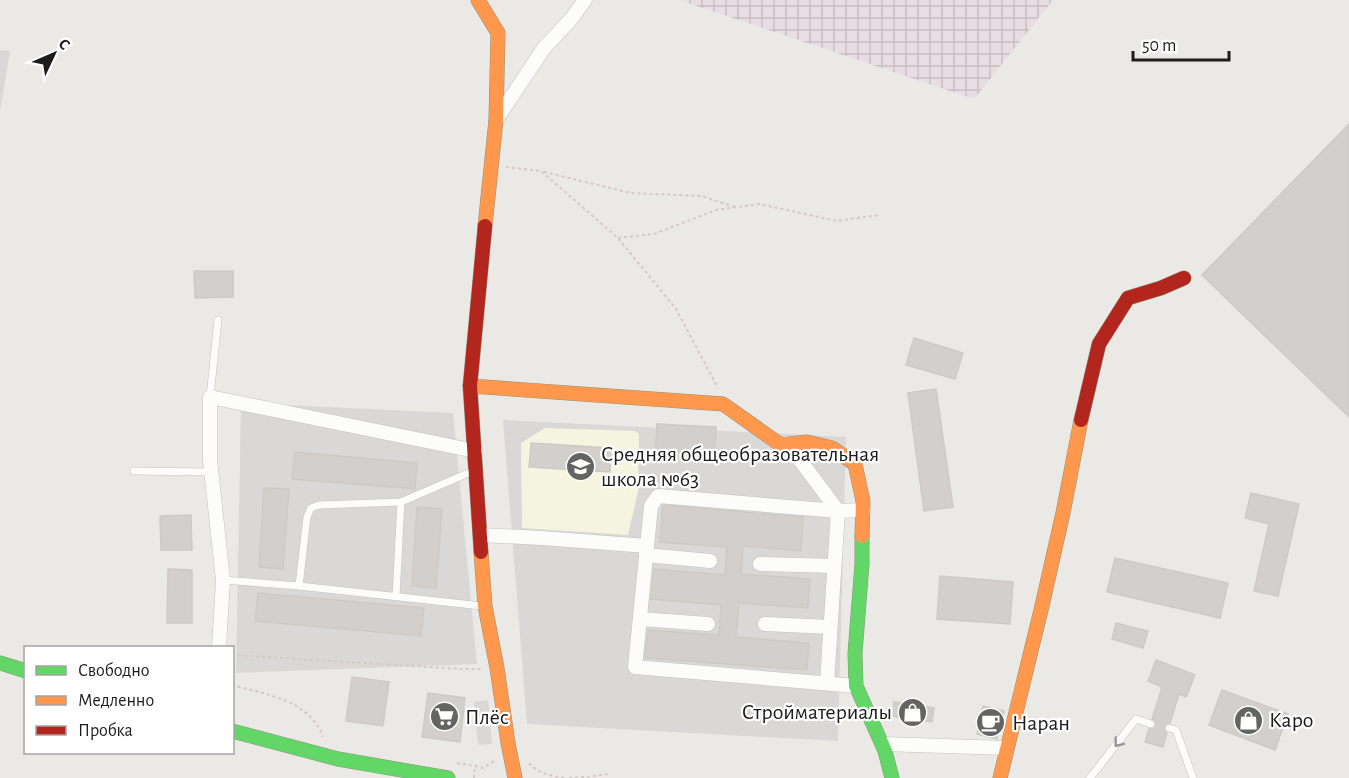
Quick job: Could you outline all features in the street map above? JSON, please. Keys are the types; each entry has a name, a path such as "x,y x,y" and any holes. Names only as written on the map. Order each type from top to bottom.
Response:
{"street":[{"path":"478,0 498,33 496,120 470,386 485,606 515,778"},
{"path":"496,120 544,48 572,18 585,0"},
{"path":"1000,778 1042,606 1099,344 1128,298 1184,278"},
{"path":"470,386 723,404 781,445 807,442 832,448 855,464 863,501 862,564 855,653 856,686 885,751 892,778"},
{"path":"219,646 223,580 210,460 210,398 475,451"},
{"path":"788,444 838,511 827,683"},
{"path":"856,686 635,667 651,506 658,496 838,511 863,510"},
{"path":"480,535 542,538 646,550 710,561"},
{"path":"760,564 834,566"},
{"path":"640,619 708,624"},
{"path":"765,624 830,627"},
{"path":"0,663 24,670"},
{"path":"234,732 338,759 448,778"},
{"path":"882,744 1007,748"}],"lane":[{"path":"210,398 218,320"},
{"path":"299,586 307,517 311,508 318,505 401,502 476,470"},
{"path":"134,471 212,472"},
{"path":"396,596 401,502"},
{"path":"223,580 485,606"},
{"path":"1090,778 1136,719 1151,724"},
{"path":"1168,728 1176,730 1192,778"}],"path":[{"path":"492,166 541,171 631,193 701,196 737,207"},
{"path":"541,171 618,238 676,309 731,410"},
{"path":"618,238 654,234 716,210 759,204 837,221 879,215"},
{"path":"234,655 461,669 497,668"},
{"path":"234,686 288,701 306,713 320,728 324,738"},
{"path":"453,763 475,766"},
{"path":"568,778 608,774"}],"shaded area":[{"path":"679,0 1053,0 974,99"},
{"path":"0,50 10,51 0,111"},
{"path":"241,403 453,413 477,664 236,673"},
{"path":"503,420 846,437 838,741 527,724"},
{"name":"Средняя общеобразовательная школа №63","path":"545,428 635,431 639,434 638,491 628,535 522,528 521,443"},
{"path":"488,700 492,744 478,745 474,702"}],"building":[{"path":"1349,124 1349,417 1202,275"},
{"path":"194,271 233,271 233,297 195,298"},
{"path":"914,338 963,353 955,379 906,365"},
{"path":"936,389 953,507 924,511 908,393"},
{"path":"657,424 716,427 714,459 655,456"},
{"path":"531,443 611,448 610,472 529,467"},
{"path":"295,452 417,463 415,489 292,479"},
{"path":"264,488 289,489 283,569 259,567"},
{"path":"1251,493 1299,504 1278,596 1254,591 1269,524 1245,518"},
{"path":"663,505 803,517 801,551 743,546 741,574 810,579 808,608 739,603 736,637 809,643 807,670 645,658 648,630 719,635 721,605 651,599 654,569 725,575 727,547 660,542"},
{"path":"417,507 442,509 436,588 412,586"},
{"path":"191,515 192,550 161,550 160,516"},
{"path":"1115,558 1228,583 1220,618 1107,592"},
{"path":"168,569 192,570 192,623 167,623"},
{"path":"940,576 1013,582 1010,624 937,619"},
{"path":"258,593 424,608 421,636 255,621"},
{"path":"1116,623 1148,631 1143,648 1112,639"},
{"path":"1156,660 1195,675 1186,697 1179,694 1170,723 1164,726 1167,733 1163,747 1145,742 1149,729 1154,729 1156,725 1156,721 1152,719 1162,687 1148,681"},
{"path":"352,677 389,682 383,726 346,721"},
{"name":"Каро","path":"1222,690 1288,714 1275,750 1209,725"},
{"name":"Плёс","path":"428,693 465,698 460,742 422,737"},
{"name":"Стройматериалы","path":"894,702 934,708 932,722 892,716"},
{"name":"Наран","path":"983,706 1004,711 997,739 977,734"}],"traffic: fast":[{"path":"862,536 855,653 856,686 885,751 892,778"},
{"path":"0,663 24,670"},
{"path":"234,732 338,759 448,778"}],"traffic: slow":[{"path":"478,0 498,33 496,120 485,226"},
{"path":"470,386 723,404 781,445 807,442 832,448 855,464 863,501 862,536"},
{"path":"1000,778 1042,606 1081,420"},
{"path":"481,552 485,606 515,778"}],"traffic: jam":[{"path":"481,552 470,386 485,226"},
{"path":"1081,420 1099,344 1128,298 1184,278"}],"place":[{"name":"Средняя общеобразовательная школа №63","path":"580,467"},
{"name":"Стройматериалы","path":"913,712"},
{"name":"Плёс","path":"444,717"},
{"name":"Каро","path":"1248,720"},
{"name":"Наран","path":"991,723"}]}
